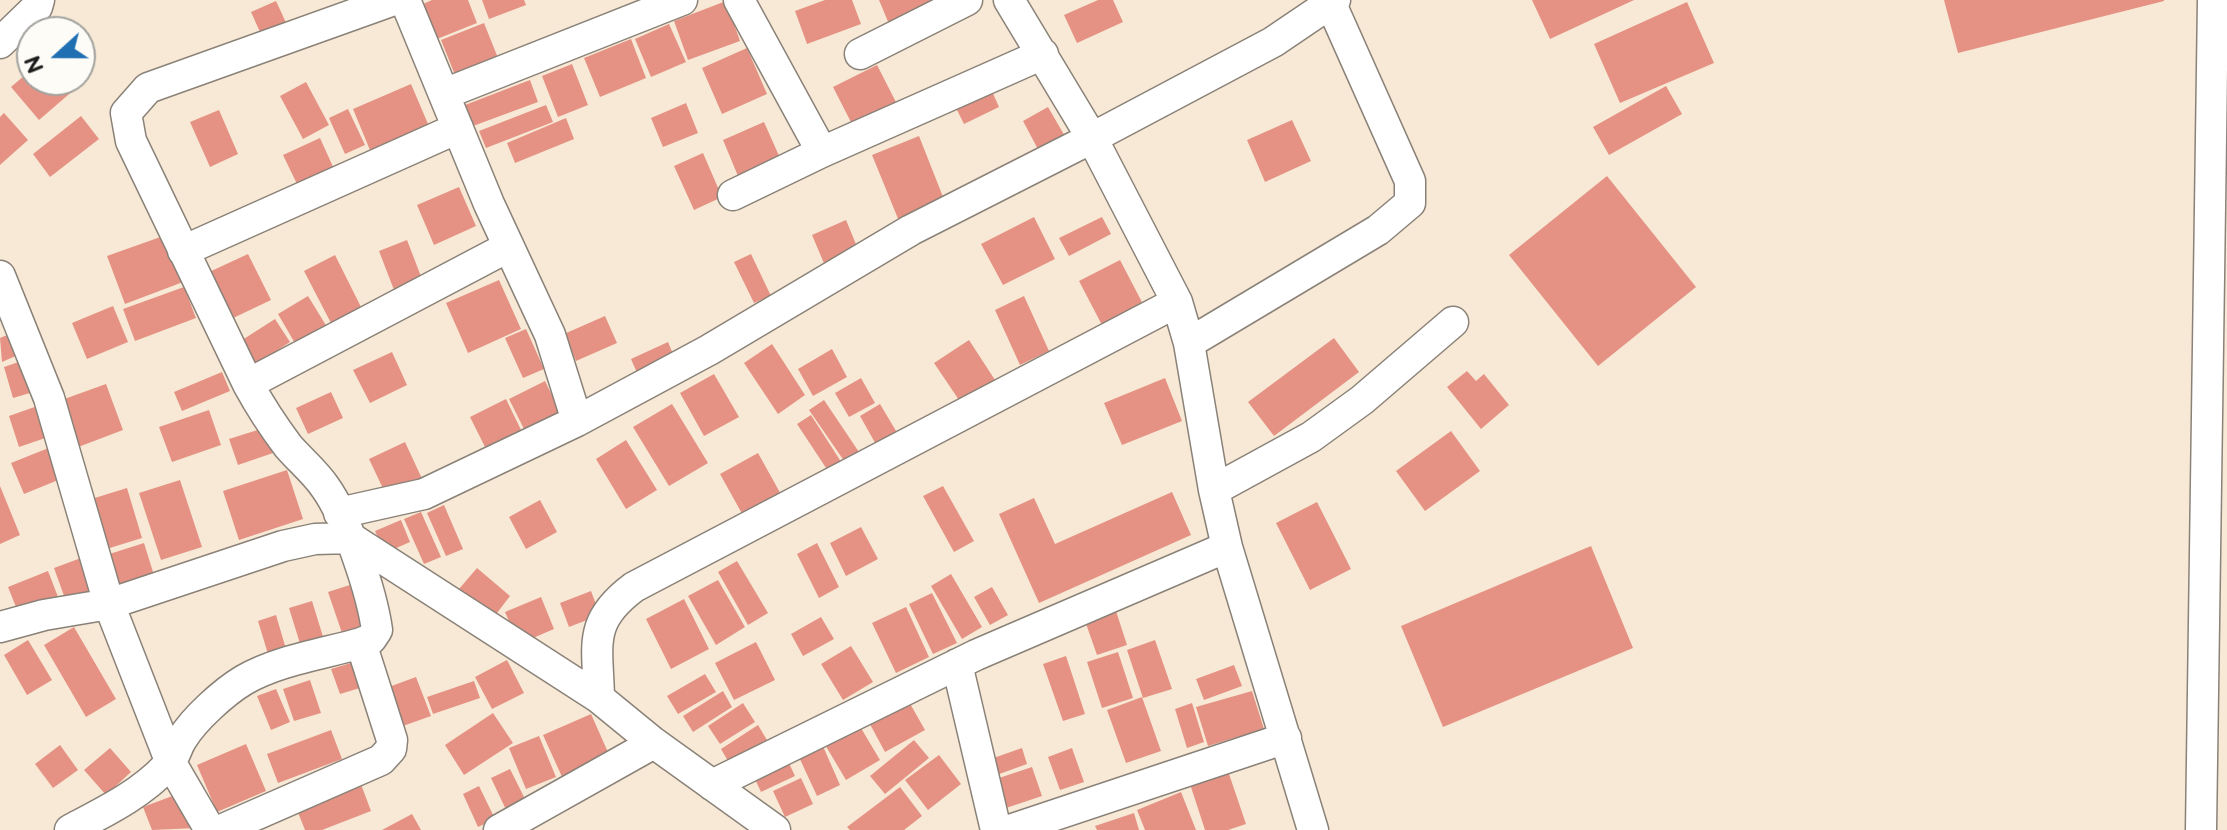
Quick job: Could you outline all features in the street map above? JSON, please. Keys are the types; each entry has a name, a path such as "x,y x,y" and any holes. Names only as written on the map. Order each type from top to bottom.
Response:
{"street":[{"path":"0,43 37,7 39,0"},
{"path":"70,830 142,789 171,763 182,739 222,696 245,680 273,667 361,643 371,639 377,630 345,525 325,487 265,415 248,384 131,141 126,113 148,88 394,0"},
{"path":"405,0 508,247 550,335 577,421"},
{"path":"444,94 682,0"},
{"path":"739,0 822,152"},
{"path":"860,54 967,0"},
{"path":"1009,0 1092,138 1177,302 1189,343 1227,547 1313,830"},
{"path":"2201,830 2213,0"},
{"path":"0,627 44,615 109,604 283,546 315,539 424,494 577,421 709,350 911,230 1273,42 1333,2 1410,181 1410,203 1378,230 1189,343"},
{"path":"733,195 1043,54"},
{"path":"183,251 458,128"},
{"path":"248,384 508,247"},
{"path":"0,276 49,398 109,604 171,763 210,830"},
{"path":"599,698 598,633 603,616 634,587 1177,302"},
{"path":"1214,490 1311,437 1362,400 1453,322"},
{"path":"345,525 599,698 654,743 775,830"},
{"path":"712,785 957,664 1227,547"},
{"path":"221,830 381,760 391,749 392,740 361,643"},
{"path":"957,664 996,830"},
{"path":"1010,830 1286,738"},
{"path":"499,830 540,820 654,743"}],"building":[{"path":"432,0 468,0 477,23 437,39 423,4"},
{"path":"482,0 524,0 526,5 489,19"},
{"path":"825,0 852,0 861,24 807,44 795,11"},
{"path":"879,0 942,0 889,24"},
{"path":"1098,0 1113,0 1123,22 1077,43 1064,15"},
{"path":"1532,0 1634,0 1550,39"},
{"path":"1944,0 2164,0 2164,1 1958,53"},
{"path":"276,1 289,29 264,41 251,12"},
{"path":"726,1 740,41 688,60 674,21"},
{"path":"1687,2 1714,63 1620,103 1594,44"},
{"path":"484,23 502,68 459,85 441,40"},
{"path":"669,24 686,62 651,77 635,39"},
{"path":"631,39 646,78 600,97 584,58"},
{"path":"747,48 767,94 722,114 702,68"},
{"path":"572,64 588,105 558,117 542,76"},
{"path":"877,65 899,108 855,130 833,87"},
{"path":"530,80 538,102 473,126 465,105"},
{"path":"306,82 329,125 303,139 280,96"},
{"path":"411,84 431,131 372,155 353,109"},
{"path":"1666,86 1682,114 1609,155 1593,127"},
{"path":"991,89 999,107 964,124 955,106"},
{"path":"19,96 67,96 39,120"},
{"path":"686,103 698,133 663,147 651,118"},
{"path":"546,105 553,122 486,148 479,131"},
{"path":"1048,107 1066,138 1040,153 1023,121"},
{"path":"348,109 365,145 345,154 329,118"},
{"path":"219,110 238,154 210,167 190,122"},
{"path":"4,113 28,140 0,165 0,117"},
{"path":"81,116 99,139 50,177 33,154"},
{"path":"566,118 574,139 515,163 507,143"},
{"path":"1292,120 1311,161 1265,182 1247,140"},
{"path":"764,122 780,158 738,176 723,140"},
{"path":"919,136 947,207 901,226 872,155"},
{"path":"320,138 334,169 298,186 283,155"},
{"path":"703,153 722,197 694,210 674,166"},
{"path":"1607,176 1696,287 1598,366 1509,255"},
{"path":"459,187 476,226 434,245 417,205"},
{"path":"1034,217 1055,259 1003,285 981,244"},
{"path":"1102,217 1111,234 1069,256 1059,238"},
{"path":"846,220 860,254 826,268 812,235"},
{"path":"166,235 183,282 125,304 107,256"},
{"path":"407,240 422,279 394,290 379,251"},
{"path":"248,254 271,300 229,320 207,273"},
{"path":"751,254 771,296 754,303 734,262"},
{"path":"335,255 362,309 332,325 304,271"},
{"path":"1120,260 1144,306 1103,327 1079,281"},
{"path":"499,280 521,329 468,353 446,303"},
{"path":"184,287 196,318 135,341 123,309"},
{"path":"308,296 327,327 296,345 278,314"},
{"path":"1024,296 1049,351 1020,365 995,310"},
{"path":"113,306 128,342 87,359 72,323"},
{"path":"605,316 617,343 576,361 564,334"},
{"path":"275,319 290,342 255,365 239,342"},
{"path":"526,329 544,369 523,378 505,338"},
{"path":"19,330 27,351 2,362 0,338"},
{"path":"1334,338 1359,372 1274,436 1248,402"},
{"path":"969,340 995,380 961,403 934,363"},
{"path":"668,342 678,366 641,382 631,359"},
{"path":"772,344 805,395 778,414 744,363"},
{"path":"832,349 847,377 813,396 798,369"},
{"path":"392,352 407,385 370,403 353,370"},
{"path":"30,358 40,390 13,398 4,367"},
{"path":"1467,371 1476,381 1484,374 1509,405 1481,429 1447,387"},
{"path":"222,372 230,391 182,411 174,392"},
{"path":"714,374 739,417 704,436 680,393"},
{"path":"861,378 875,403 849,417 835,393"},
{"path":"1165,378 1182,421 1122,445 1104,403"},
{"path":"545,381 566,424 530,441 509,399"},
{"path":"106,384 123,430 73,449 56,402"},
{"path":"331,392 343,418 308,434 296,408"},
{"path":"506,399 524,436 488,453 470,417"},
{"path":"824,400 863,458 849,468 809,410"},
{"path":"46,403 57,434 19,447 9,416"},
{"path":"672,404 708,463 669,486 633,427"},
{"path":"880,404 899,436 878,448 860,416"},
{"path":"209,410 221,445 172,462 159,427"},
{"path":"811,415 847,471 834,480 797,424"},
{"path":"264,428 273,453 238,465 229,439"},
{"path":"1451,431 1480,471 1425,511 1396,471"},
{"path":"626,440 657,490 626,509 596,459"},
{"path":"405,442 424,483 388,499 369,459"},
{"path":"56,445 68,476 24,494 11,463"},
{"path":"758,453 783,498 745,519 720,474"},
{"path":"287,470 303,519 239,540 223,491"},
{"path":"180,480 202,547 161,560 139,493"},
{"path":"0,486 20,535 0,544"},
{"path":"943,486 974,541 954,552 923,496"},
{"path":"127,488 142,538 100,551 85,501"},
{"path":"1172,492 1191,535 1039,603 999,514 1034,498 1055,544"},
{"path":"540,500 557,532 526,549 509,517"},
{"path":"1317,502 1351,569 1310,590 1276,523"},
{"path":"444,505 463,549 446,556 427,513"},
{"path":"421,512 441,557 424,564 404,519"},
{"path":"401,520 410,542 385,553 375,531"},
{"path":"861,527 878,559 846,576 830,543"},
{"path":"144,543 158,588 113,601 100,557"},
{"path":"817,543 839,587 819,598 797,554"},
{"path":"1591,546 1633,648 1443,727 1401,626"},
{"path":"89,555 102,592 67,604 54,568"},
{"path":"737,561 768,613 748,625 718,572"},
{"path":"477,568 510,596 494,617 459,589"},
{"path":"48,571 60,602 20,617 8,587"},
{"path":"951,574 982,627 962,639 931,586"},
{"path":"718,580 745,627 716,645 688,596"},
{"path":"353,584 366,625 342,633 328,592"},
{"path":"992,587 1008,615 990,625 974,597"},
{"path":"591,591 600,615 569,627 560,603"},
{"path":"932,593 957,643 933,654 909,604"},
{"path":"541,597 554,629 519,644 505,612"},
{"path":"684,599 709,649 671,669 646,619"},
{"path":"312,601 325,643 302,650 289,608"},
{"path":"906,607 929,657 896,673 872,623"},
{"path":"1115,608 1127,645 1097,655 1084,618"},
{"path":"276,615 286,649 268,654 258,621"},
{"path":"821,617 834,639 803,656 791,634"},
{"path":"74,627 116,699 86,717 44,645"},
{"path":"28,640 52,680 27,695 4,655"},
{"path":"1155,640 1172,689 1143,698 1127,650"},
{"path":"756,642 775,680 734,700 715,663"},
{"path":"851,646 873,682 843,700 821,664"},
{"path":"1118,652 1133,698 1102,708 1087,662"},
{"path":"1066,656 1085,714 1063,721 1043,664"},
{"path":"364,659 373,684 340,694 331,669"},
{"path":"507,660 524,693 492,709 475,677"},
{"path":"1234,665 1242,686 1204,700 1196,679"},
{"path":"705,674 716,692 678,714 667,696"},
{"path":"416,677 431,716 400,727 386,688"},
{"path":"310,680 321,713 294,721 283,689"},
{"path":"474,681 480,698 433,714 427,697"},
{"path":"276,689 290,722 271,730 257,696"},
{"path":"723,691 732,707 693,732 683,716"},
{"path":"1252,691 1264,729 1208,746 1196,707"},
{"path":"904,693 925,730 885,752 865,715"},
{"path":"1142,697 1161,751 1126,763 1107,710"},
{"path":"743,703 755,722 720,744 708,726"},
{"path":"1192,703 1204,742 1187,748 1175,709"},
{"path":"493,713 513,743 464,775 445,745"},
{"path":"591,714 611,759 563,779 543,735"},
{"path":"858,723 880,760 846,780 824,743"},
{"path":"758,725 770,745 732,768 721,749"},
{"path":"331,730 342,759 278,783 267,754"},
{"path":"539,736 556,777 526,789 509,748"},
{"path":"914,740 929,758 885,794 870,776"},
{"path":"246,744 266,791 217,812 197,765"},
{"path":"822,744 840,785 817,796 798,755"},
{"path":"60,745 78,770 53,788 35,764"},
{"path":"110,748 131,772 106,795 84,770"},
{"path":"1022,748 1027,764 991,777 985,761"},
{"path":"1072,748 1084,782 1060,790 1048,757"},
{"path":"939,755 961,784 928,810 905,780"},
{"path":"788,761 795,776 761,792 754,777"},
{"path":"1032,767 1042,796 1000,810 990,781"},
{"path":"510,769 529,807 509,816 491,778"},
{"path":"1228,771 1246,824 1228,830 1205,830 1190,784"},
{"path":"801,778 813,804 785,817 773,791"},
{"path":"359,779 371,811 322,830 305,830 295,805"},
{"path":"479,786 495,819 478,827 463,794"},
{"path":"900,787 922,816 904,830 850,830 847,827"},
{"path":"183,792 197,828 152,830 143,807"},
{"path":"1181,792 1196,830 1145,830 1137,810"},
{"path":"1134,813 1139,830 1097,830 1095,826"},
{"path":"412,814 421,830 382,830"}]}
